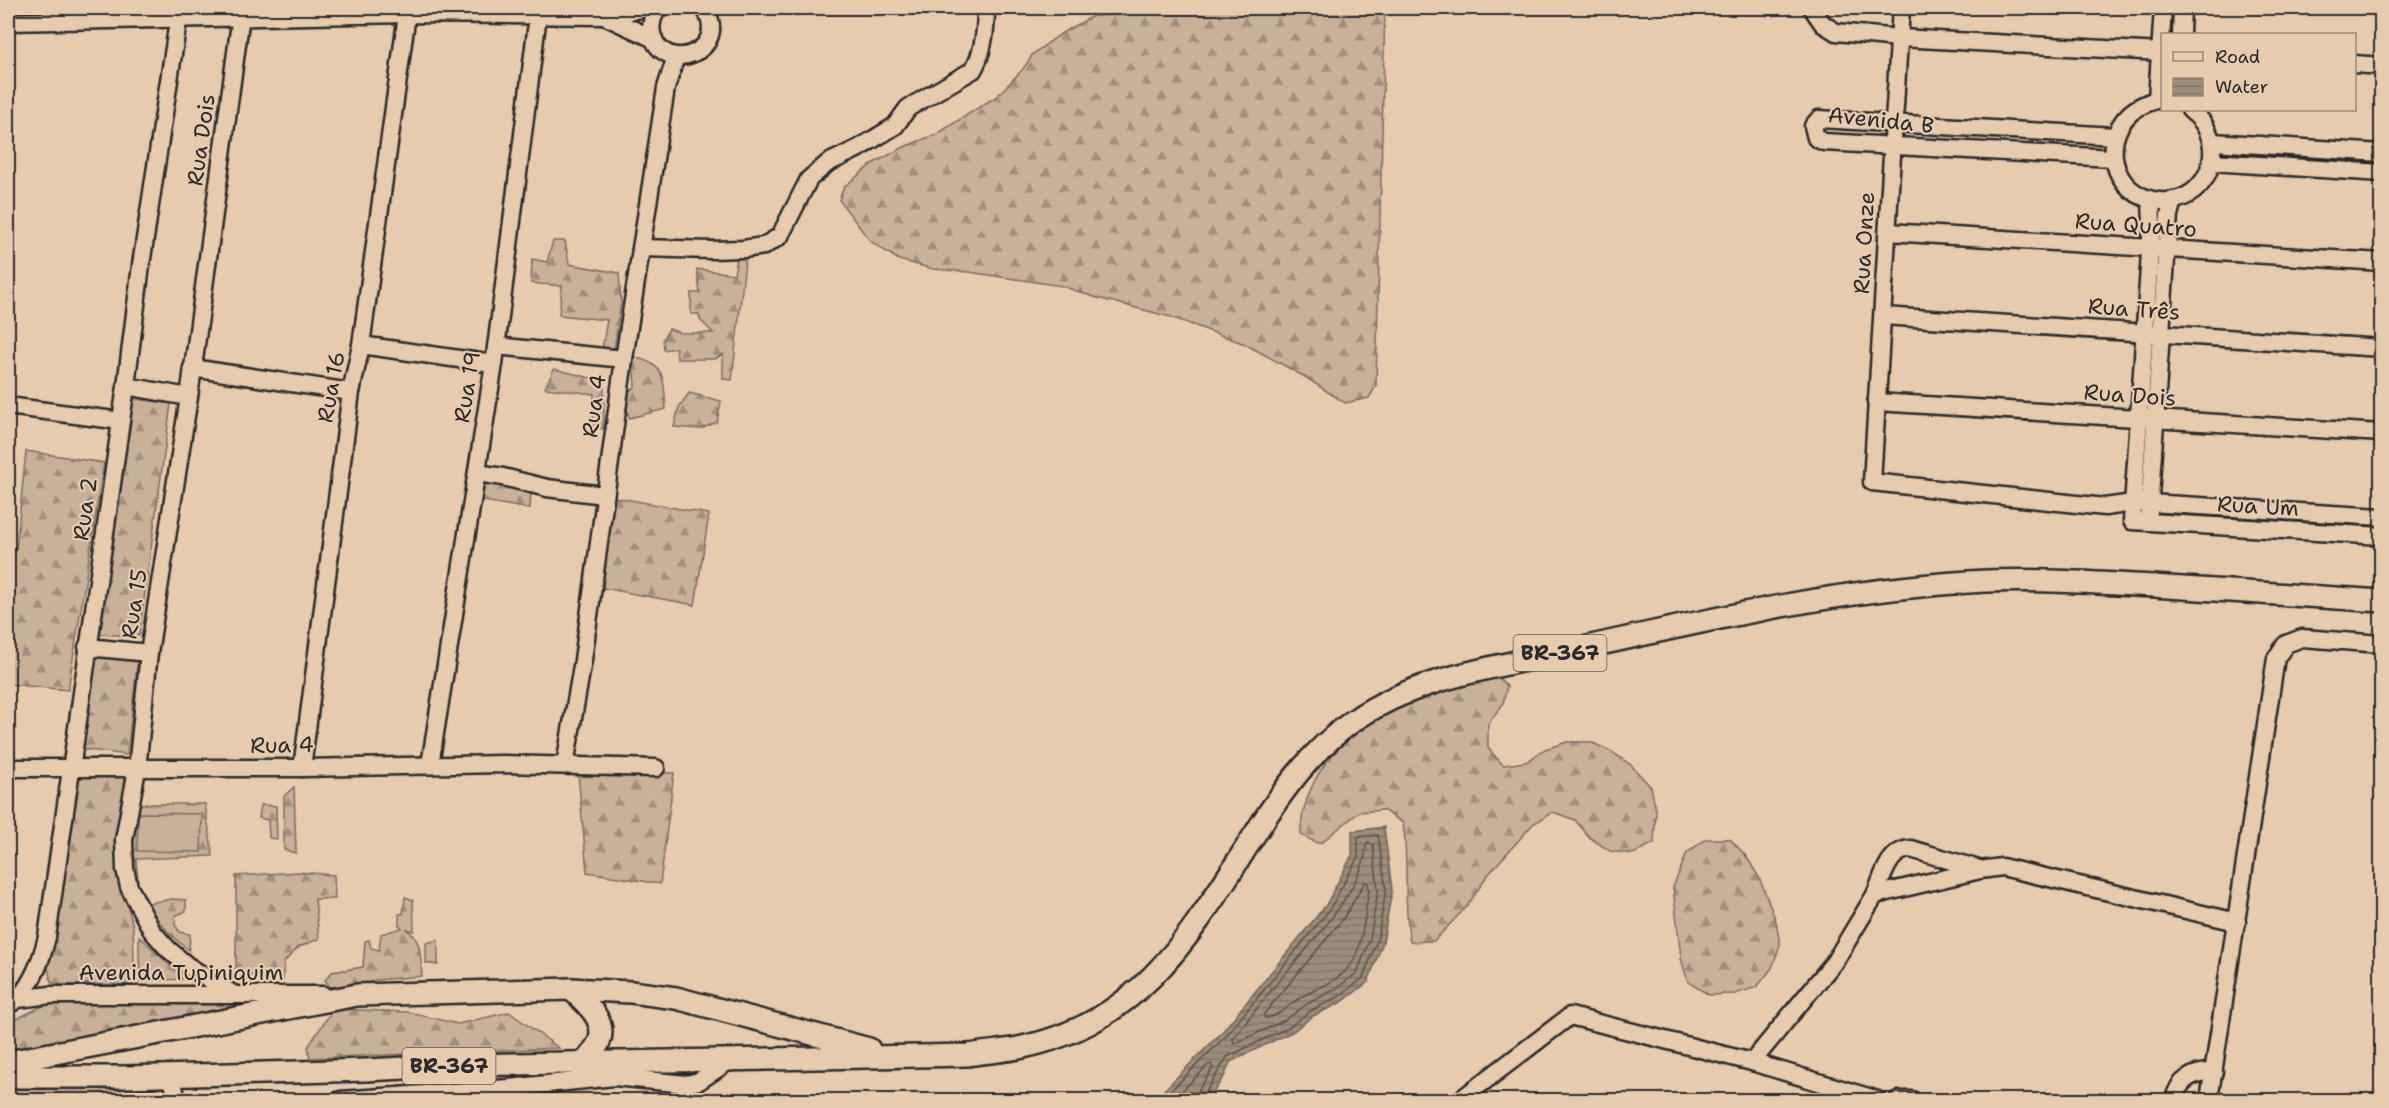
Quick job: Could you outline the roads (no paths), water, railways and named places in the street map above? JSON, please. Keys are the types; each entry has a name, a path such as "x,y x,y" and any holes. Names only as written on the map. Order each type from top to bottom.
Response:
{"main road":[{"name":"BR-367","path":"8,1077 968,1055 1023,1048 1063,1036 1105,1016 1153,978 1177,951 1289,783 1329,738 1357,718 1396,697 1458,676 1685,625 1836,597 1970,582 2072,581 2382,601"},
{"name":"BR-367","path":"8,1062 357,995 571,989 632,992 676,998 891,1055"},
{"path":"571,989 593,1010 601,1033 599,1042 585,1063"}],"street":[{"path":"8,25 179,13 604,16 648,8"},
{"path":"654,39 651,25 658,8"},
{"path":"604,16 654,39 663,50 676,56 684,56 697,52 707,42 711,21 705,8"},
{"path":"641,248 743,249 764,246 780,236 809,179 828,163 859,148 895,126 908,108 973,70 980,60 986,8"},
{"path":"1812,8 1823,24 1836,32 1843,33 2161,52 2160,99 2129,114 2120,124 2115,136 2113,158 2117,172 2126,185 2137,194 2151,200 2173,200 2186,195 2198,187 2207,176 2212,162 2213,142 2199,116 2192,111"},
{"name":"Rua Onze","path":"1872,482 1901,8"},
{"path":"2162,33 2163,8"},
{"path":"2181,33 2182,8"},
{"name":"Rua 2","path":"13,1002 30,985 41,962 47,937 141,266 179,13"},
{"name":"Rua Dois","path":"205,278 241,13"},
{"name":"Rua 16","path":"302,768 351,392 361,345 406,14"},
{"name":"Rua 19","path":"430,765 494,364 538,15"},
{"name":"Rua 4","path":"565,765 583,660 604,495 666,88 676,56"},
{"path":"2356,64 2382,66"},
{"name":"Avenida B","path":"2113,158 1824,142 1816,138 1813,126 1819,119 2115,136"},
{"path":"2213,142 2382,153"},
{"path":"2212,162 2382,173"},
{"path":"2147,419 2143,332 2151,200"},
{"path":"2140,522 2147,419 2160,333 2169,215 2173,200"},
{"name":"Rua Quatro","path":"1888,232 2382,262"},
{"name":"Rua 15","path":"205,278 149,653 137,769 124,840 124,869 133,897 152,931 188,966 233,994"},
{"name":"Rua Três","path":"1883,316 2382,348"},
{"path":"361,345 494,364"},
{"path":"496,346 624,359"},
{"path":"192,368 351,392"},
{"path":"126,386 189,397"},
{"name":"Rua Dois","path":"1876,402 2382,433"},
{"path":"8,406 121,421"},
{"path":"477,474 503,477 547,488 604,495"},
{"name":"Rua Um","path":"1872,482 2105,507 2141,503 2382,517"},
{"name":"Rua Um","path":"2105,507 2140,522 2382,536"},
{"path":"2209,1101 2276,657 2286,644 2302,638 2382,644"},
{"path":"87,648 149,653"},
{"name":"Rua 4","path":"8,768 565,765 656,768"},
{"path":"1752,1062 1835,961 1875,895 1893,856 1911,849 1980,870"},
{"path":"1875,895 1980,870 2002,867 2237,922"},
{"name":"Avenida Tupiniquim","path":"13,1002 50,995 357,995"},
{"path":"1460,1101 1570,1017 1752,1062 1878,1101"},
{"path":"340,1101 614,1077 686,1084 699,1081 729,1061"},
{"path":"2173,1100 2183,1080 2192,1074 2214,1072"},
{"path":"171,1074 177,1101"},
{"path":"1898,1101 1912,1101"}],"water":[{"path":"1384,827 1392,890 1383,942 1368,982 1342,1002 1313,1016 1292,1032 1230,1062 1225,1075 1208,1100 1149,1100 1159,1095 1222,1032 1326,905 1352,855 1352,831"}]}
